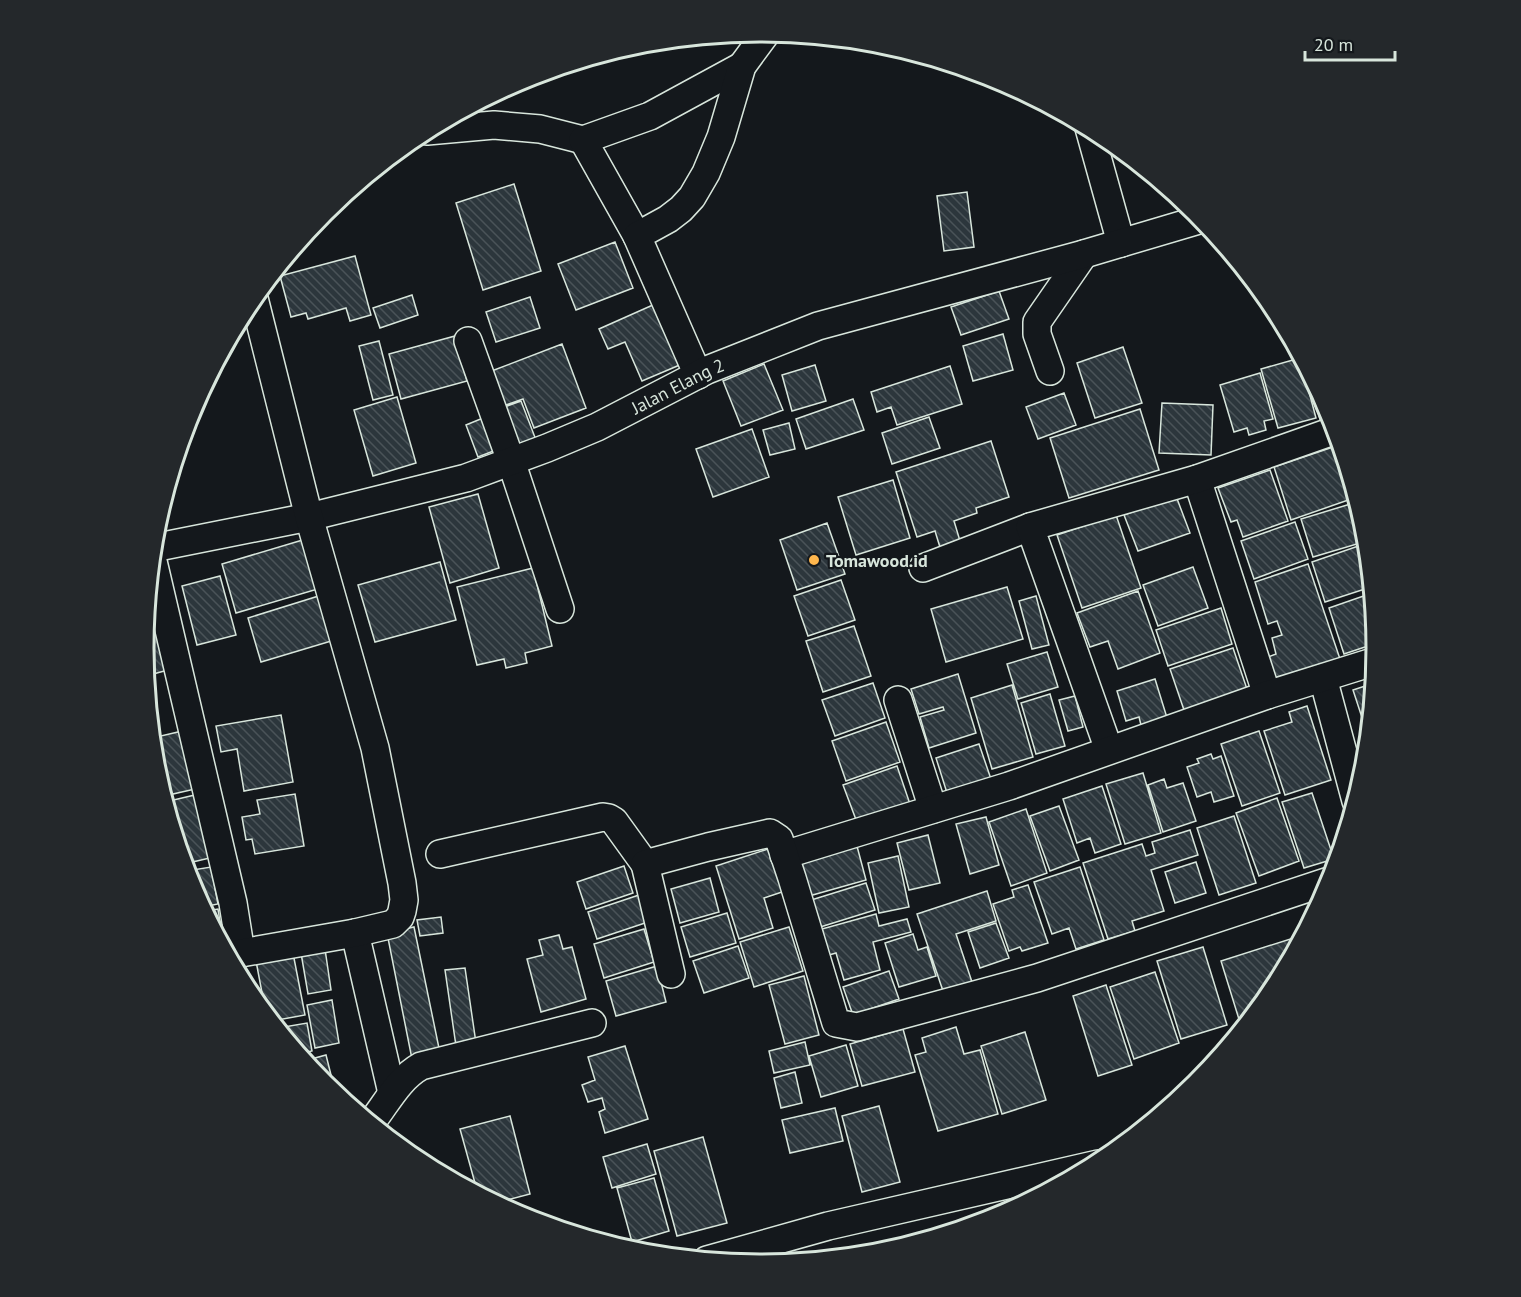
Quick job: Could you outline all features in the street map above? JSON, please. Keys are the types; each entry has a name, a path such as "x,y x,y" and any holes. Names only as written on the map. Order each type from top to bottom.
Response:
{"street":[{"path":"637,236 675,214 692,197 721,137 742,66 760,42"},
{"path":"447,129 494,125 540,129 583,140 650,116 742,66"},
{"path":"583,140 637,236 698,375"},
{"path":"1093,141 1121,243"},
{"name":"Jalan Elang 2","path":"163,546 309,517 466,478 597,427 698,375 818,326 1084,254 1191,222"},
{"path":"1050,370 1037,334 1037,322 1084,254"},
{"path":"237,955 393,924 400,917 404,900 375,748 309,517 257,310"},
{"path":"468,341 560,609"},
{"path":"923,568 1030,527 1197,479 1327,433"},
{"path":"1197,479 1267,695"},
{"path":"1030,527 1109,750"},
{"path":"158,579 233,903 235,952"},
{"path":"784,855 1009,786 1267,695 1367,664"},
{"path":"1323,678 1351,783"},
{"path":"898,700 933,809"},
{"path":"440,854 603,817 609,818 614,821 645,864 671,974"},
{"path":"645,864 770,833 779,839 836,1023 857,1027 1037,978 1320,884"},
{"path":"356,933 392,1094"},
{"path":"375,1116 404,1079 421,1066 592,1023"},
{"path":"728,1254 828,1226 1069,1171"}],"building":[{"path":"514,184 541,271 483,290 456,203"},
{"path":"967,192 974,247 944,251 937,196"},
{"path":"615,242 633,288 576,310 558,264"},
{"path":"355,256 371,315 350,321 346,308 308,319 306,313 291,317 280,277"},
{"path":"999,291 1009,319 961,335 951,307"},
{"path":"412,295 418,315 380,328 373,308"},
{"path":"530,297 540,328 496,342 486,312"},
{"path":"655,304 682,364 642,381 625,342 608,349 599,329"},
{"path":"1003,334 1013,370 973,381 963,346"},
{"path":"455,336 467,381 401,399 389,354"},
{"path":"379,341 393,395 373,400 359,346"},
{"path":"562,344 586,408 534,428 523,399 503,406 489,372"},
{"path":"1123,347 1142,403 1095,418 1077,363"},
{"path":"1294,360 1308,389 1316,418 1278,428 1261,369"},
{"path":"764,364 783,410 741,426 723,381"},
{"path":"815,365 826,401 792,411 782,375"},
{"path":"950,366 962,404 897,425 891,407 877,412 871,392"},
{"path":"1260,373 1273,419 1264,421 1266,430 1249,435 1247,428 1234,432 1220,385"},
{"path":"1064,393 1076,425 1038,439 1026,407"},
{"path":"397,397 416,463 373,476 354,410"},
{"path":"853,399 864,430 806,449 796,419"},
{"path":"521,401 536,440 517,448 502,408"},
{"path":"1162,403 1213,405 1211,455 1159,453"},
{"path":"1140,409 1159,470 1069,498 1050,438"},
{"path":"929,417 940,448 892,464 882,433"},
{"path":"483,418 496,450 478,457 466,425"},
{"path":"789,423 795,449 770,455 763,430"},
{"path":"752,429 769,477 713,497 696,449"},
{"path":"991,441 1009,497 976,508 977,513 954,521 963,551 943,557 935,531 917,537 896,472"},
{"path":"1332,447 1348,500 1291,520 1274,467"},
{"path":"1270,470 1288,521 1243,537 1237,520 1231,522 1218,488"},
{"path":"893,480 910,538 856,555 838,497"},
{"path":"478,494 499,568 450,583 429,507"},
{"path":"1176,496 1190,533 1138,551 1124,515"},
{"path":"1349,504 1357,544 1313,557 1301,519"},
{"path":"1116,515 1141,588 1082,608 1057,535"},
{"path":"1295,522 1308,559 1254,579 1241,541"},
{"name":"Tomawood.id","path":"827,523 845,574 797,590 780,540"},
{"path":"306,539 321,588 236,613 222,564"},
{"path":"1358,546 1364,589 1325,602 1312,562"},
{"path":"440,562 456,620 375,642 358,585"},
{"path":"1308,564 1340,659 1276,680 1268,657 1276,654 1272,638 1282,635 1277,621 1268,624 1255,582"},
{"path":"1193,567 1208,608 1158,626 1143,585"},
{"path":"533,568 552,646 525,653 527,663 506,668 504,659 477,665 457,587"},
{"path":"220,576 236,635 197,645 182,586"},
{"path":"841,580 855,620 808,636 794,596"},
{"path":"1007,587 1023,639 946,662 931,609"},
{"path":"1138,591 1160,653 1118,669 1108,641 1090,647 1077,613"},
{"path":"325,594 338,639 261,662 248,618"},
{"path":"1036,596 1049,645 1032,649 1019,601"},
{"path":"1365,596 1367,646 1344,654 1329,608"},
{"path":"1221,608 1232,644 1168,666 1156,630"},
{"path":"155,624 168,670 155,674"},
{"path":"854,626 871,676 823,692 806,641"},
{"path":"1233,648 1248,692 1185,713 1170,669"},
{"path":"1047,652 1058,687 1018,699 1007,664"},
{"path":"958,674 976,733 929,748 920,717 944,710 943,707 919,714 911,689"},
{"path":"1155,679 1168,721 1142,729 1139,717 1126,721 1117,691"},
{"path":"873,683 885,718 835,736 822,700"},
{"path":"1012,685 1033,757 992,769 971,698"},
{"path":"1366,686 1363,720 1353,690"},
{"path":"1050,694 1065,746 1036,754 1021,703"},
{"path":"1075,696 1083,727 1068,731 1059,700"},
{"path":"1307,706 1331,780 1285,795 1264,731 1292,722 1289,712"},
{"path":"281,715 293,782 244,791 237,749 221,752 216,726"},
{"path":"886,722 900,762 846,781 832,741"},
{"path":"191,729 204,787 172,794 160,736"},
{"path":"1259,731 1280,793 1242,806 1221,744"},
{"path":"979,744 992,782 948,796 936,758"},
{"path":"1211,754 1213,759 1221,756 1234,796 1214,802 1211,792 1197,797 1187,767 1199,763 1197,759"},
{"path":"897,766 911,807 858,825 843,785"},
{"path":"1143,773 1161,833 1125,844 1106,784"},
{"path":"1164,779 1167,788 1183,783 1196,821 1163,832 1148,785"},
{"path":"1102,786 1121,844 1095,853 1090,838 1077,843 1063,799"},
{"path":"1312,793 1332,852 1328,861 1304,868 1282,802"},
{"path":"199,794 214,857 193,862 174,800"},
{"path":"295,794 304,846 255,854 252,839 246,840 242,817 260,814 257,800"},
{"path":"1277,798 1299,861 1259,876 1236,813"},
{"path":"1059,806 1079,860 1050,871 1030,816"},
{"path":"1026,809 1047,873 1011,886 989,822"},
{"path":"1234,816 1256,883 1219,895 1197,828"},
{"path":"986,817 999,865 970,874 956,824"},
{"path":"1190,830 1198,855 1151,870 1164,911 1132,921 1135,931 1108,939 1083,863 1142,844 1146,856 1155,853 1152,842"},
{"path":"854,835 866,880 809,896 796,852"},
{"path":"928,835 940,883 909,890 897,843"},
{"path":"771,848 785,891 764,898 773,928 739,939 716,866"},
{"path":"898,856 909,907 879,913 868,863"},
{"path":"1196,862 1206,893 1175,903 1165,872"},
{"path":"624,866 633,893 586,909 577,882"},
{"path":"211,867 218,904 211,905 196,869"},
{"path":"1080,867 1104,940 1076,949 1069,928 1052,934 1034,882"},
{"path":"710,878 719,912 680,923 671,889"},
{"path":"866,883 875,910 817,928 808,901"},
{"path":"1028,885 1048,943 1022,951 1020,947 1009,951 993,904 1014,897 1012,890"},
{"path":"987,891 996,921 956,934 972,982 943,991 917,914"},
{"path":"639,895 648,922 597,939 588,912"},
{"path":"218,909 220,923 217,917 214,910"},
{"path":"727,913 736,943 690,957 681,927"},
{"path":"876,914 879,926 907,919 911,932 873,942 880,970 844,980 836,953 829,955 822,929"},
{"path":"441,917 443,933 420,936 417,920"},
{"path":"996,923 1009,958 980,968 968,932"},
{"path":"414,927 440,1053 412,1059 387,933"},
{"path":"789,927 803,971 754,987 740,942"},
{"path":"644,929 654,962 604,978 594,944"},
{"path":"913,934 918,950 927,947 936,976 899,987 885,943"},
{"path":"559,935 563,949 572,947 586,999 541,1012 527,959 543,955 539,940"},
{"path":"1293,938 1265,985 1239,1021 1221,961"},
{"path":"738,946 749,978 704,993 693,961"},
{"path":"1203,947 1227,1025 1181,1039 1157,961"},
{"path":"325,949 331,990 308,994 301,953"},
{"path":"293,953 305,1015 280,1019 262,994 256,961"},
{"path":"657,966 666,1002 616,1016 606,981"},
{"path":"465,968 476,1043 456,1046 445,970"},
{"path":"889,971 899,999 853,1015 843,987"},
{"path":"1155,972 1179,1043 1134,1059 1110,987"},
{"path":"804,976 819,1035 785,1044 769,985"},
{"path":"1106,985 1132,1065 1098,1076 1073,996"},
{"path":"332,1000 339,1043 315,1048 307,1005"},
{"path":"307,1023 312,1051 309,1052 286,1027"},
{"path":"956,1027 964,1054 980,1050 998,1114 938,1131 915,1055 926,1052 922,1038"},
{"path":"903,1029 915,1072 862,1086 850,1044"},
{"path":"1025,1032 1046,1100 1002,1114 981,1046"},
{"path":"805,1042 810,1065 774,1073 769,1051"},
{"path":"846,1045 858,1086 821,1097 809,1056"},
{"path":"625,1046 648,1119 605,1133 599,1112 605,1109 602,1098 588,1102 582,1085 595,1080 588,1057"},
{"path":"326,1055 331,1076 314,1058"},
{"path":"795,1072 802,1103 781,1108 774,1078"},
{"path":"879,1106 900,1182 862,1192 842,1116"},
{"path":"835,1108 843,1141 790,1153 782,1120"},
{"path":"510,1116 530,1194 508,1200 475,1183 460,1129"},
{"path":"703,1137 727,1223 677,1236 654,1151"},
{"path":"647,1144 656,1174 612,1188 603,1157"},
{"path":"654,1178 669,1231 632,1241 617,1188"}],"place":[{"name":"Tomawood.id","path":"814,560"}]}
